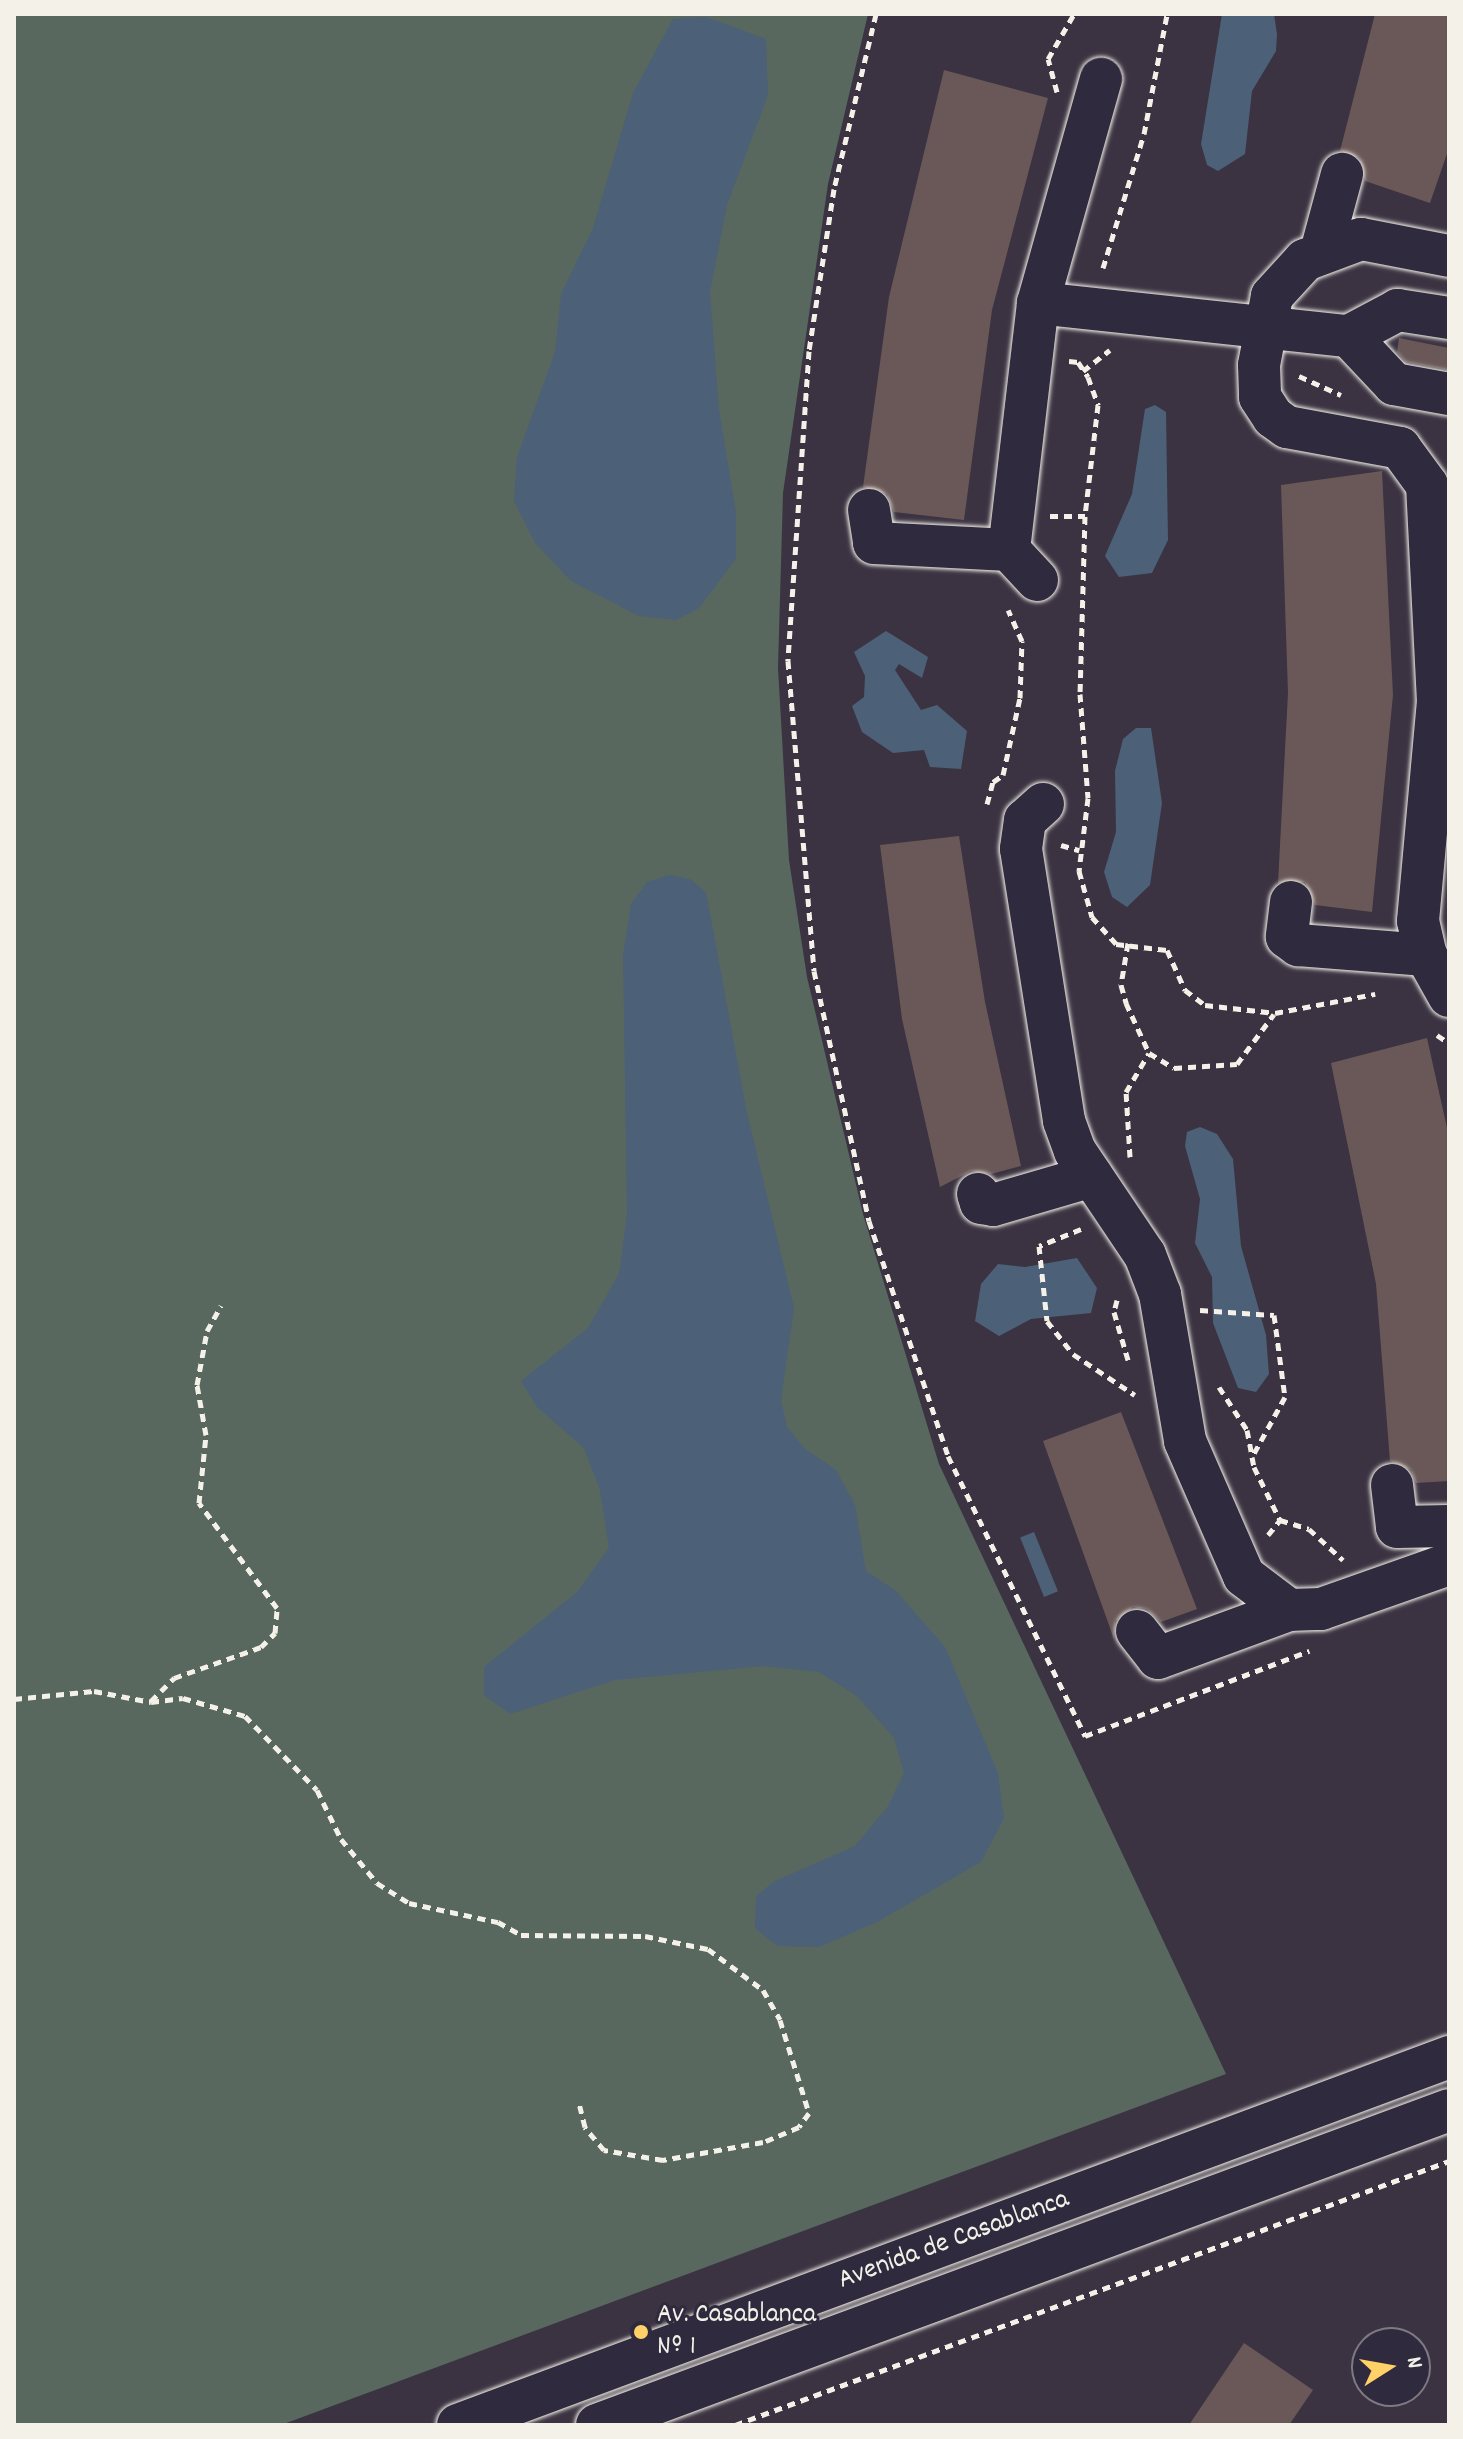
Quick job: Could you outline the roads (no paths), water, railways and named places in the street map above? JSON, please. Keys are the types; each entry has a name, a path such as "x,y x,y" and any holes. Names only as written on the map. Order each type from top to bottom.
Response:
{"street":[{"path":"1009,550 1038,303 1101,79"},
{"path":"1321,252 1342,174"},
{"path":"1449,256 1361,239 1321,252 1281,283 1266,325 1260,397 1273,417 1287,427 1400,448 1427,485 1433,509 1438,701 1418,921 1426,955 1449,996"},
{"path":"1038,303 1349,336 1398,310 1449,318"},
{"path":"1349,336 1394,384 1449,394"},
{"path":"869,510 874,543 1009,550 1037,580"},
{"path":"1043,804 1021,828 1021,849 1064,1121 1103,1204 1160,1294 1180,1417 1215,1521 1244,1576 1289,1610"},
{"path":"1291,902 1287,937 1298,945 1426,955"},
{"path":"978,1194 981,1203 993,1205 1103,1204"},
{"path":"1392,1485 1397,1527 1449,1526"},
{"path":"1137,1631 1158,1658 1289,1610 1321,1609 1449,1564"},
{"name":"Avenida de Casablanca","path":"458,2425 1449,2057"},
{"name":"Avenida de Casablanca","path":"597,2425 1449,2110"}],"water":[{"path":"1222,14 1274,14 1277,34 1276,51 1252,91 1245,154 1218,171 1207,165 1201,144"},
{"path":"706,17 766,39 768,95 727,205 710,292 719,410 736,512 736,559 699,608 676,620 639,616 571,581 535,543 514,501 517,457 555,352 561,294 593,228 633,93 673,19"},
{"path":"1155,405 1166,412 1168,540 1152,573 1119,577 1105,556 1132,494 1145,409"},
{"path":"886,631 928,657 922,678 899,664 895,670 921,710 937,705 967,731 961,769 930,767 924,750 893,753 862,732 852,706 864,697 865,676 854,652"},
{"path":"1136,728 1151,728 1162,803 1150,885 1127,907 1112,897 1104,872 1116,832 1115,771 1123,739"},
{"path":"669,875 690,879 706,892 747,1113 794,1308 781,1400 787,1427 805,1449 836,1470 855,1505 866,1571 895,1590 945,1647 998,1773 1004,1818 981,1862 877,1922 819,1947 777,1946 755,1928 756,1896 775,1881 855,1846 888,1806 904,1773 894,1738 857,1696 819,1672 763,1666 615,1680 510,1714 484,1695 484,1667 577,1592 609,1548 600,1490 584,1448 537,1407 521,1381 588,1328 619,1274 627,1214 623,955 631,904 647,882"},
{"path":"1200,1127 1217,1134 1233,1159 1241,1246 1266,1335 1269,1374 1256,1392 1238,1388 1213,1323 1212,1277 1195,1243 1200,1199 1185,1146 1187,1132"},
{"path":"1077,1258 1097,1288 1091,1313 1031,1319 999,1336 975,1321 981,1284 998,1264 1025,1267"},
{"path":"1034,1532 1058,1591 1044,1597 1020,1538"}],"place":[{"name":"Av. Casablanca Nº 1","path":"641,2332"}]}
